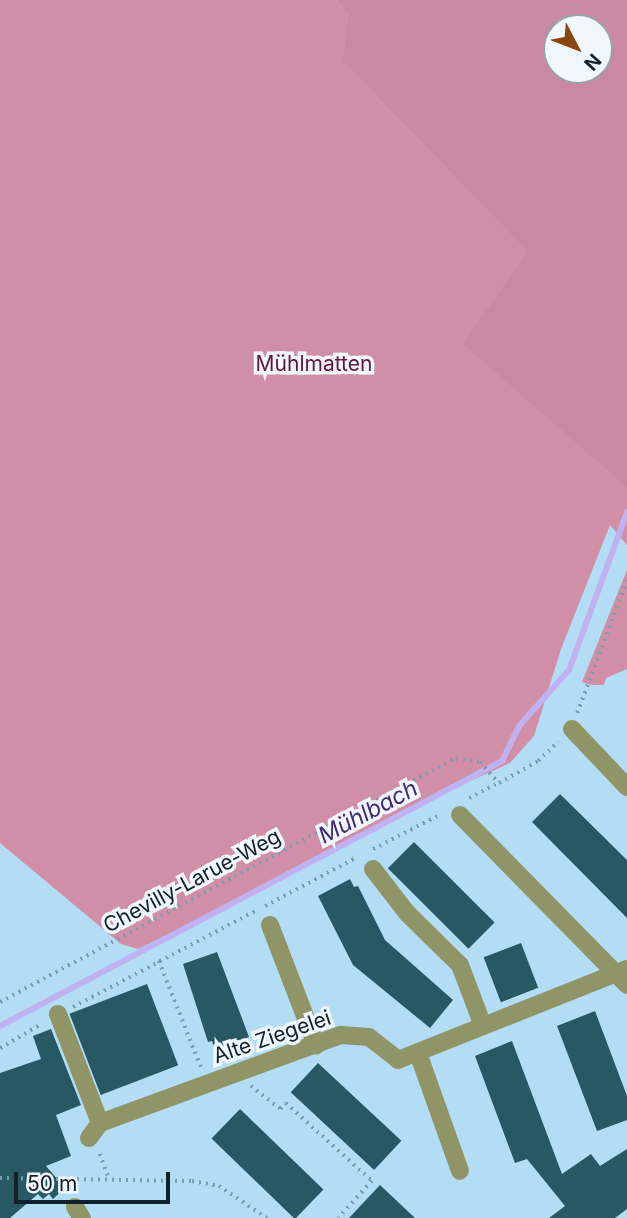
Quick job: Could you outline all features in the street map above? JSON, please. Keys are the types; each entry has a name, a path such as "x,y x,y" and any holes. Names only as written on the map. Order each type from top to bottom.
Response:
{"street":[{"path":"572,729 627,787"},
{"path":"457,809 624,976"},
{"path":"373,869 407,913 460,964 483,1026"},
{"path":"270,925 316,1045"},
{"name":"Alte Ziegelei","path":"100,1123 356,1033 369,1037 398,1059 624,976"},
{"path":"58,1014 100,1123 89,1138"},
{"path":"418,1053 460,1171"}],"path":[{"path":"0,1048 159,961 457,809 538,761 572,729 627,580"},
{"name":"Chevilly-Larue-Weg","path":"0,1002 456,758 480,762 499,783"},
{"path":"159,961 208,1083"},
{"path":"236,1073 280,1109 286,1103 372,1181 339,1218"},
{"path":"89,1138 108,1178"},
{"path":"0,1178 108,1178 219,1186 267,1218"}],"green space":[{"name":"Mühlmatten","path":"0,0 627,0 627,545 610,525 561,649 534,736 510,763 389,818 345,847 138,949 121,944 0,843"},
{"path":"627,570 627,669 606,678 604,685 582,682"}],"shaded area":[{"path":"338,0 627,0 627,487 463,344 528,251 343,61 349,14"}],"building":[{"path":"560,794 627,860 627,918 532,822"},
{"path":"414,842 495,923 468,949 388,868"},
{"path":"350,879 354,887 358,886 385,940 453,1000 430,1028 353,965 318,896"},
{"path":"521,943 538,988 501,1002 484,957"},
{"path":"217,952 249,1037 215,1050 212,1041 208,1042 183,964"},
{"path":"147,984 178,1065 101,1095 70,1014"},
{"path":"595,1011 627,1096 627,1120 597,1131 557,1026"},
{"path":"51,1029 81,1105 56,1115 71,1156 46,1166 65,1188 53,1199 49,1194 43,1199 38,1194 10,1218 0,1218 0,1073 41,1059 33,1036"},
{"path":"512,1041 562,1174 591,1154 600,1166 627,1149 627,1209 615,1218 549,1218 565,1206 527,1159 515,1163 475,1056"},
{"path":"318,1063 401,1141 374,1170 291,1092"},
{"path":"240,1109 323,1190 294,1218 212,1138"},
{"path":"380,1185 415,1218 349,1218"}],"waterway":[{"name":"Mühlbach","path":"0,1026 502,761 519,726 569,670 627,512"}]}
